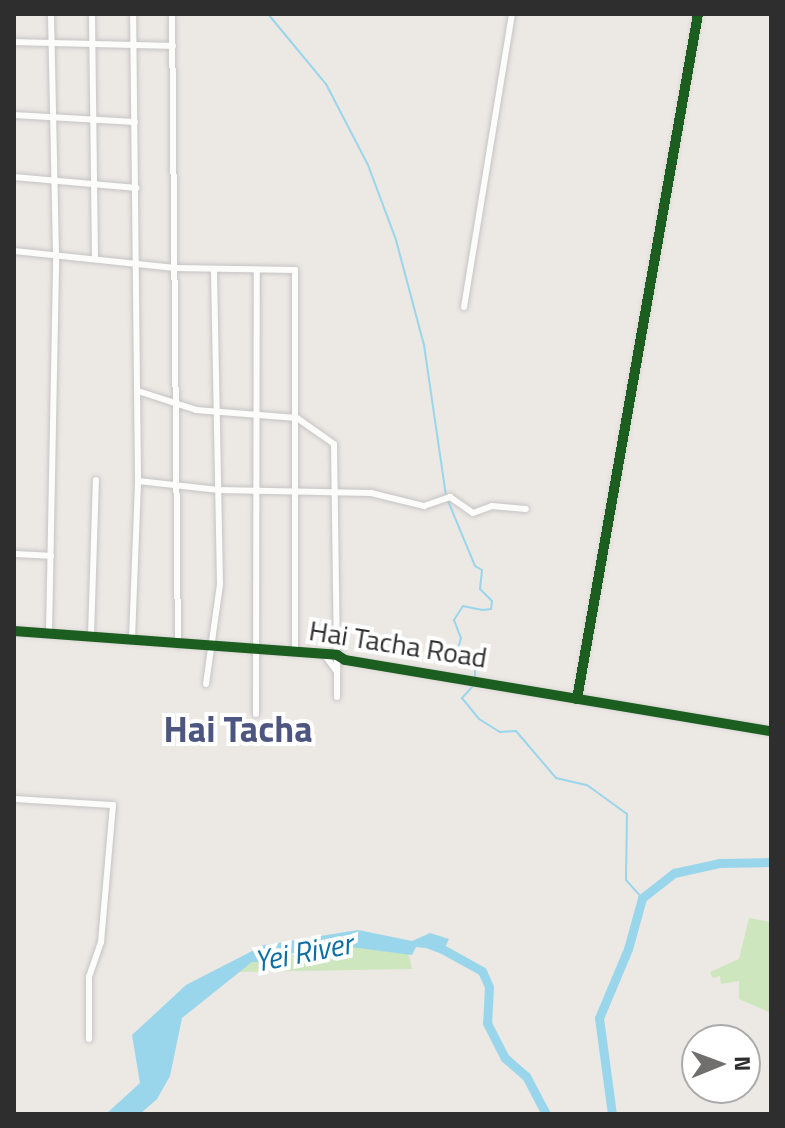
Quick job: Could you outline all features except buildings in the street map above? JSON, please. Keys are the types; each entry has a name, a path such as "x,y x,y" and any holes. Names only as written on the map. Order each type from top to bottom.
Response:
{"street":[{"path":"49,633 56,254 51,14"},
{"path":"92,14 95,259"},
{"path":"132,639 138,481 133,14"},
{"path":"172,14 180,483 178,645"},
{"path":"464,307 512,14"},
{"path":"577,699 698,14"},
{"path":"14,42 173,46"},
{"path":"14,115 93,117 135,122"},
{"path":"14,177 55,177 137,188"},
{"path":"14,251 175,268 295,270 298,493 295,653"},
{"path":"206,684 220,584 214,269"},
{"path":"256,714 260,491 257,270"},
{"path":"138,391 178,405 297,418 326,436 337,450 337,697"},
{"path":"91,636 96,480"},
{"path":"138,481 180,483 218,490 386,495 424,506 450,497 473,513 492,506 526,509"},
{"path":"14,554 51,556"},
{"name":"Hai Tacha Road","path":"14,631 337,655 345,660 771,731"},
{"path":"324,654 337,672"},
{"path":"14,799 113,805 101,942 89,977 89,1039"}],"green space":[{"path":"749,918 771,922 771,1013 739,999 739,981 721,984 720,976 713,978 710,972 739,959"},
{"path":"353,944 408,952 412,969 235,972 252,962 277,963 307,948"}],"water":[{"path":"358,930 412,941 430,933 449,939 442,954 416,947 412,955 335,945 293,953 277,963 252,962 182,1018 170,1076 157,1099 140,1114 106,1114 140,1083 132,1035 186,985 264,945"}],"waterway":[{"path":"268,14 326,84 368,165 396,240 424,345 446,495"},
{"path":"448,501 475,566 482,570 480,589 492,601 491,609 463,606 454,620 461,638 456,656 475,658 475,678"},
{"path":"472,687 462,698 479,719 500,732 516,731 556,778 587,785 627,814 626,880 642,898"},
{"name":"Yei River","path":"612,1114 599,1018 628,949 642,898 674,873 719,863 771,862"},
{"name":"Yei River","path":"435,945 482,971 489,987 487,1023 505,1058 526,1076 546,1114"}],"cycle path":[{"path":"577,699 698,14"},
{"path":"14,631 337,655 345,660 771,731"}],"district":[{"name":"Hai Tacha","path":"238,729"}]}
